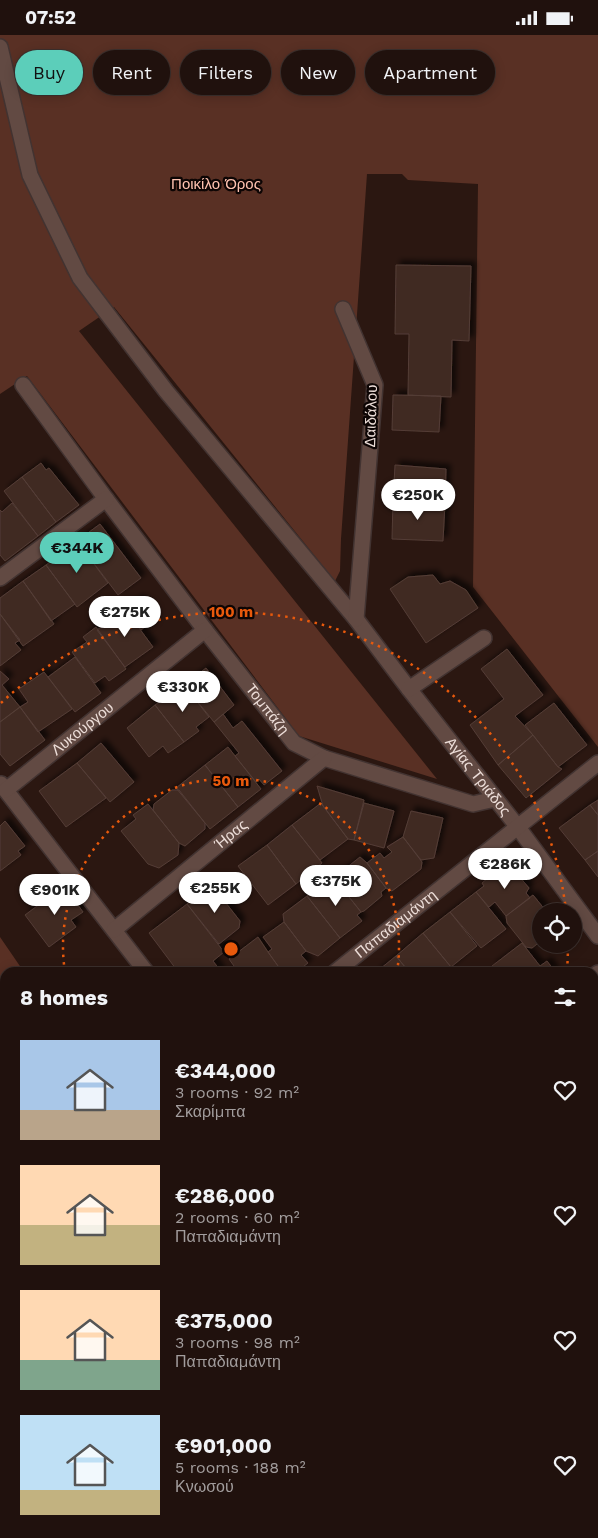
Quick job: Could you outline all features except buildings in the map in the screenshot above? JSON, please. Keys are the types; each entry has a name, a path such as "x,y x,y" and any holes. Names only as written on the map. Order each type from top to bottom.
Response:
{"street":[{"name":"Αγίας Τριάδος","path":"0,47 30,175 80,279 166,391 356,619 517,826 598,936"},
{"name":"Δαιδάλου","path":"343,309 375,385 356,619"},
{"name":"Τομπάζη","path":"23,385 106,499 294,743 324,758 473,804 495,799"},
{"path":"0,578 106,499"},
{"name":"Λυκούργου","path":"3,787 206,630"},
{"path":"409,689 484,638"},
{"name":"Ήρας","path":"114,930 324,758"},
{"name":"Παπαδιαμάντη","path":"341,967 598,763"},
{"path":"3,787 142,967"}],"green space":[{"name":"Ποικίλο Όρος","path":"0,35 598,35 598,747 473,587 478,184 408,180 402,174 367,174 340,571 335,581 114,307 79,331 437,779 299,736 27,376 0,394"},
{"path":"0,937 21,967 0,967"}]}
